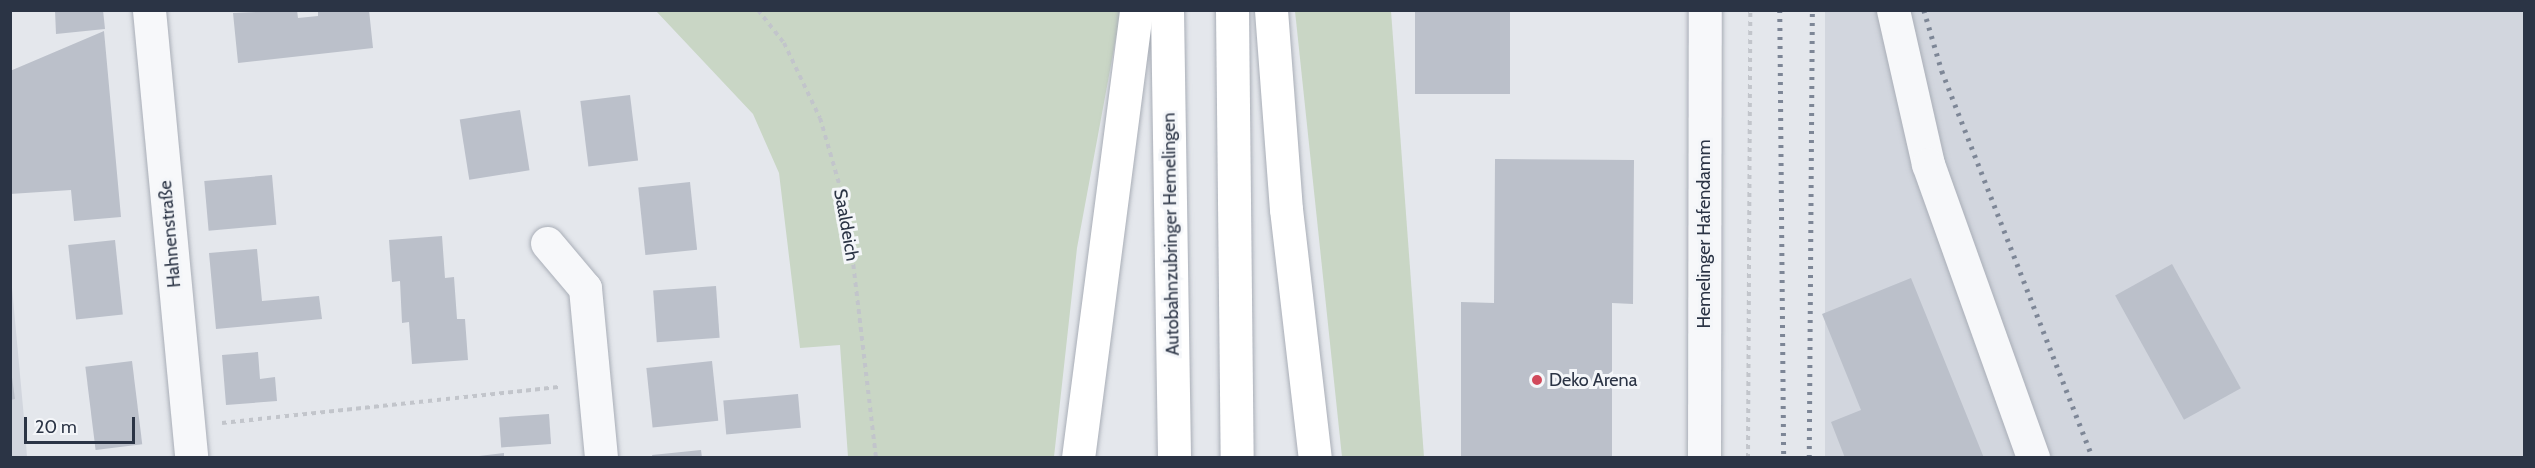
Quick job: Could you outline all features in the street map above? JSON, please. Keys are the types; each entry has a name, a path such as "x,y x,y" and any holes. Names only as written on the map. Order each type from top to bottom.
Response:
{"highway":[{"path":"1078,458 1136,10"},
{"name":"Autobahnzubringer Hemelingen","path":"1167,10 1174,458"},
{"path":"1232,10 1237,458"},
{"path":"1271,10 1286,209 1315,458"}],"street":[{"name":"Hahnenstraße","path":"149,10 189,442"},
{"name":"Hemelinger Hafendamm","path":"1704,458 1705,10"},
{"path":"1893,10 1928,164 2033,458"},
{"path":"547,243 585,288 601,458"}],"path":[{"name":"Saaldeich","path":"758,10 784,43 820,118 847,211 876,458"},
{"path":"1748,458 1750,10"},
{"path":"189,442 594,383"}],"shaded area":[{"path":"1825,11 2524,11 2524,457 1825,457"},
{"path":"10,266 25,429 27,457 11,457"}],"green space":[{"path":"656,11 1121,11 1077,248 1054,457 848,457 840,345 800,348 779,173 753,114"},
{"path":"1295,11 1391,11 1424,457 1342,457"}],"building":[{"path":"55,10 103,10 105,29 56,34"},
{"path":"297,10 298,18 318,16 318,10 369,10 373,48 238,63 233,13"},
{"path":"1415,10 1510,10 1510,94 1415,94"},
{"path":"104,31 121,217 74,221 71,190 10,194 10,71"},
{"path":"630,95 638,161 588,167 580,101"},
{"path":"520,110 530,170 469,180 460,120"},
{"path":"1495,159 1634,160 1633,304 1612,303 1612,458 1461,458 1461,302 1494,303"},
{"path":"272,175 276,225 209,231 204,181"},
{"path":"690,182 697,250 645,255 638,187"},
{"path":"442,236 445,278 454,277 457,319 465,319 468,360 412,364 409,322 402,323 400,281 392,282 389,240"},
{"path":"115,240 123,315 76,320 68,245"},
{"path":"257,249 262,301 319,296 322,319 216,329 209,253"},
{"path":"2172,264 2241,388 2184,420 2115,296"},
{"path":"1911,278 1984,458 1845,458 1831,422 1861,410 1822,314"},
{"path":"716,286 720,338 657,342 653,290"},
{"path":"258,352 260,379 275,377 277,401 226,405 222,355"},
{"path":"132,361 142,444 96,450 85,367"},
{"path":"712,361 718,421 653,428 646,368"},
{"path":"10,363 15,399 10,400"},
{"path":"798,394 801,428 726,434 723,401"},
{"path":"549,414 551,444 501,447 499,417"},
{"path":"701,450 702,458 653,458 652,455"},
{"path":"504,453 504,458 479,458 479,456"}],"railway":[{"path":"1780,10 1784,458"},
{"path":"1809,458 1812,10"},
{"path":"1924,10 1942,71 2093,458"}],"place":[{"name":"Deko Arena","path":"1537,380"}]}
